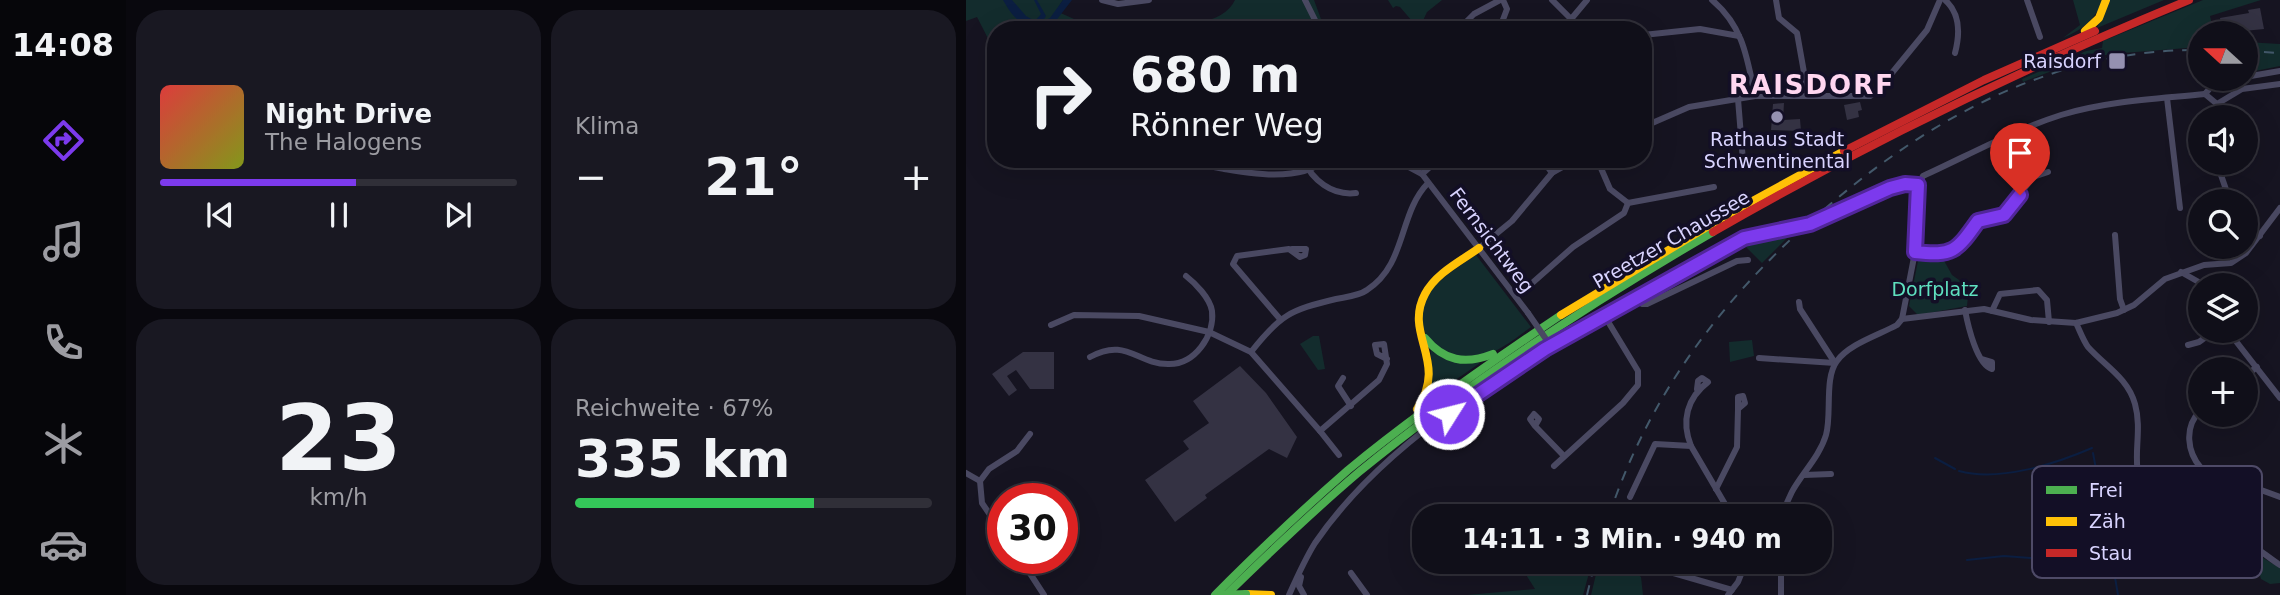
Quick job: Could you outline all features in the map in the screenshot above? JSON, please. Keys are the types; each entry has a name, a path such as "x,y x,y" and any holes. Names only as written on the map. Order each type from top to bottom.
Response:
{"main road":[{"path":"2070,41 2094,25 2106,0"},
{"name":"Preetzer Chaussee","path":"1215,595 1309,503 1405,422 1506,350 1611,282 1737,208 1924,110 2070,41 2172,0"},
{"name":"Preetzer Chaussee","path":"1224,595 1364,466 1464,389 1589,305 1741,216 1924,119 2062,54 2189,0"},
{"path":"1405,422 1423,401 1431,386 1431,368 1419,311 1425,294 1439,278 1479,248"},
{"path":"1422,334 1438,353 1458,362 1482,359 1506,350"},
{"path":"1224,595 1271,595"}],"street":[{"path":"1102,0 1121,4 1149,0"},
{"path":"1305,0 1316,21"},
{"path":"1467,21 1474,14 1501,0 1507,9 1502,21"},
{"path":"1552,0 1574,21"},
{"path":"1572,18 1587,0"},
{"path":"1712,0 1728,13 1739,36 1748,58 1755,96"},
{"path":"1776,0 1779,18 1796,30 1808,95"},
{"path":"1652,123 1689,107 1755,96 1866,97 1875,93 1927,30 1943,0 1956,12 1959,38 1955,53"},
{"path":"2027,0 2040,37"},
{"path":"1652,33 1700,29 1739,36"},
{"path":"2258,75 2280,71"},
{"path":"1788,504 1791,493 1817,456 1826,432 1830,417 1831,376 1835,363 1843,354 1897,325 1902,319 1915,252 1918,185 1923,176 2040,122 2080,110 2205,94 2217,104 2242,89 2280,84"},
{"path":"2167,98 2180,208"},
{"path":"1738,99 1743,161"},
{"path":"1217,168 1275,174 1308,171 1312,168"},
{"path":"1307,168 1329,188 1348,194 1356,193"},
{"name":"Fernsichtweg","path":"1412,168 1422,174 1549,344"},
{"path":"1422,174 1429,168"},
{"path":"1548,168 1552,173"},
{"path":"1479,248 1512,221 1552,173 1561,168"},
{"path":"1601,168 1610,189 1628,203 1714,187"},
{"path":"1915,252 1950,253 1959,247 1978,221 2004,215 2033,177 2048,173"},
{"path":"2221,175 2226,189"},
{"path":"1251,352 1280,319 1296,309 1366,291 1394,262 1416,201 1428,183"},
{"path":"1289,595 1308,555 1337,514 1384,464 1414,439 1549,344 1744,238 1810,224 1890,188 1905,184 1918,185"},
{"path":"1522,292 1573,247 1623,213 1628,203"},
{"path":"1902,319 1965,310 1992,311 2076,323 2124,310 2165,279 2204,265 2231,263 2246,253 2280,208"},
{"path":"2115,234 2120,299 2124,310"},
{"path":"1280,319 1233,264 1237,256 1292,249"},
{"path":"1636,298 1642,304 1647,304 1737,261 1748,260"},
{"path":"2181,272 2188,276"},
{"path":"1090,357 1105,349 1124,349 1167,365 1190,358 1206,340 1212,312 1210,303 1186,276"},
{"path":"1992,311 2000,293 2038,290 2047,300 2049,321"},
{"path":"1799,302 1800,309 1835,363"},
{"path":"1965,310 1969,333 1982,359"},
{"path":"1051,325 1074,315 1139,316 1209,331 1251,352 1339,455"},
{"path":"1554,466 1630,396 1638,385 1638,371 1604,316"},
{"path":"2076,323 2087,345 2129,388 2138,423 2136,466"},
{"path":"2188,345 2195,343"},
{"path":"2237,343 2248,357"},
{"path":"1759,358 1835,363"},
{"path":"1320,431 1352,406 1378,380 1387,359"},
{"path":"2258,369 2280,398"},
{"path":"1343,378 1338,386 1352,406"},
{"path":"1698,389 1688,407 1685,431 1725,504"},
{"path":"1716,489 1737,447 1738,409"},
{"path":"1535,426 1564,456"},
{"path":"2190,427 2194,459 2199,466"},
{"path":"987,510 982,503 980,481 989,469 1017,451 1030,433"},
{"path":"1630,497 1655,444 1691,446"},
{"path":"966,473 980,481"},
{"path":"1804,475 1831,474"},
{"path":"2262,490 2280,497"},
{"path":"2262,553 2280,565"},
{"path":"1304,595 1298,586 1308,555"},
{"path":"1351,573 1367,595"},
{"path":"1030,574 1044,595"},
{"path":"1676,574 1730,593 1740,574"},
{"path":"1781,574 1781,595"}],"green space":[{"path":"966,0 1063,0 1056,11 1078,21 987,21 987,36 977,17 966,21"},
{"path":"1235,0 1314,0 1322,21 1207,21 1229,9"},
{"path":"1388,0 1442,0 1427,12 1423,21 1412,21 1400,7 1393,8"},
{"path":"2073,0 2103,0 2087,24 2063,38 2080,25"},
{"path":"2108,0 2164,0 2097,28"},
{"path":"2203,0 2261,0 2210,16 2211,21 2188,21 2188,48 2122,51 2073,63 2023,82 2022,79 2086,51 2102,48 2103,41"},
{"path":"2258,43 2280,44 2280,66 2258,70"},
{"path":"1784,233 1789,236 1762,263 1744,245"},
{"path":"1476,255 1531,327 1494,352 1467,357 1454,355 1433,343 1422,323 1422,311 1427,297 1436,285"},
{"name":"Dorfplatz","path":"1923,256 1942,257 1952,275 1969,287 1967,306 1918,315 1909,306 1918,261"},
{"path":"1313,336 1319,336 1325,369 1318,370 1300,344"},
{"path":"1752,340 1754,356 1730,362 1729,342"},
{"path":"1431,350 1480,363 1429,398"},
{"path":"2262,557 2280,568 2280,583 2270,584 2261,579"},
{"path":"1526,574 1589,574 1583,595 1467,595 1535,589"},
{"path":"1596,574 1637,574 1641,577 1643,595 1591,595"}],"water":[{"path":"1003,0 1012,0 1026,16 1035,21 1020,21"},
{"path":"1034,0 1037,0 1046,16 1043,21 1035,21 1041,14"},
{"path":"1063,0 1072,0 1056,21 1044,21 1050,18"}],"building":[{"path":"2260,8 2264,29 2258,30 2258,21 2221,21 2220,18 2249,13 2248,10"},
{"path":"1860,102 1862,110 1858,111 1859,117 1847,120 1844,105"},
{"name":"Rathaus Stadt Schwentinental","path":"1784,103 1783,120 1800,119 1801,131 1771,130 1773,104"},
{"path":"1023,352 1054,352 1054,389 1030,389 1016,370 1007,376 1017,390 1009,396 992,374"},
{"path":"1240,366 1266,393 1297,437 1287,458 1269,449 1205,495 1207,498 1175,522 1145,480 1189,449 1183,441 1209,423 1193,401"}],"waterway":[{"path":"2041,466 2092,448"},
{"path":"2093,453 2095,466"},
{"path":"1935,458 1955,469"},
{"path":"1959,471 1991,474 2032,469"},
{"path":"1967,560 2004,556 2032,558"},
{"path":"2115,578 2118,595"}],"railway":[{"path":"1614,504 1648,425 1699,342 1762,268 1834,201 1874,169 1959,114 2050,74 2099,61 2148,53 2188,51"},
{"path":"2258,52 2280,53"},
{"path":"1587,595 1592,574"}],"traffic: fast":[{"path":"1226,595 1291,532 1359,472 1444,406 1531,345 1713,232"},
{"path":"1215,595 1280,531 1348,470 1453,390 1561,315"},
{"path":"1425,338 1440,352 1456,359 1473,359 1493,354"},
{"path":"1221,595 1246,594"}],"traffic: slow":[{"path":"2085,31 2099,18 2106,0"},
{"path":"1561,315 1725,216 1844,151"},
{"path":"1417,409 1426,392 1429,377 1419,323 1425,294 1442,274 1479,248"},
{"path":"1246,594 1271,595"}],"traffic: jam":[{"path":"1713,232 1829,168 1947,108 2067,52 2189,0"},
{"path":"1844,151 1984,80 2095,31"}],"place":[{"name":"Raisdorf","path":"2117,61"},
{"name":"Rathaus Stadt Schwentinental","path":"1777,117"}],"district":[{"name":"RAISDORF","path":"1812,85"}],"route":[{"path":"1449,414 1545,349 1757,233 1810,224 1890,188 1914,184 1918,185 1915,252 1941,255 1959,247 1982,218 2004,215 2020,195"}]}
